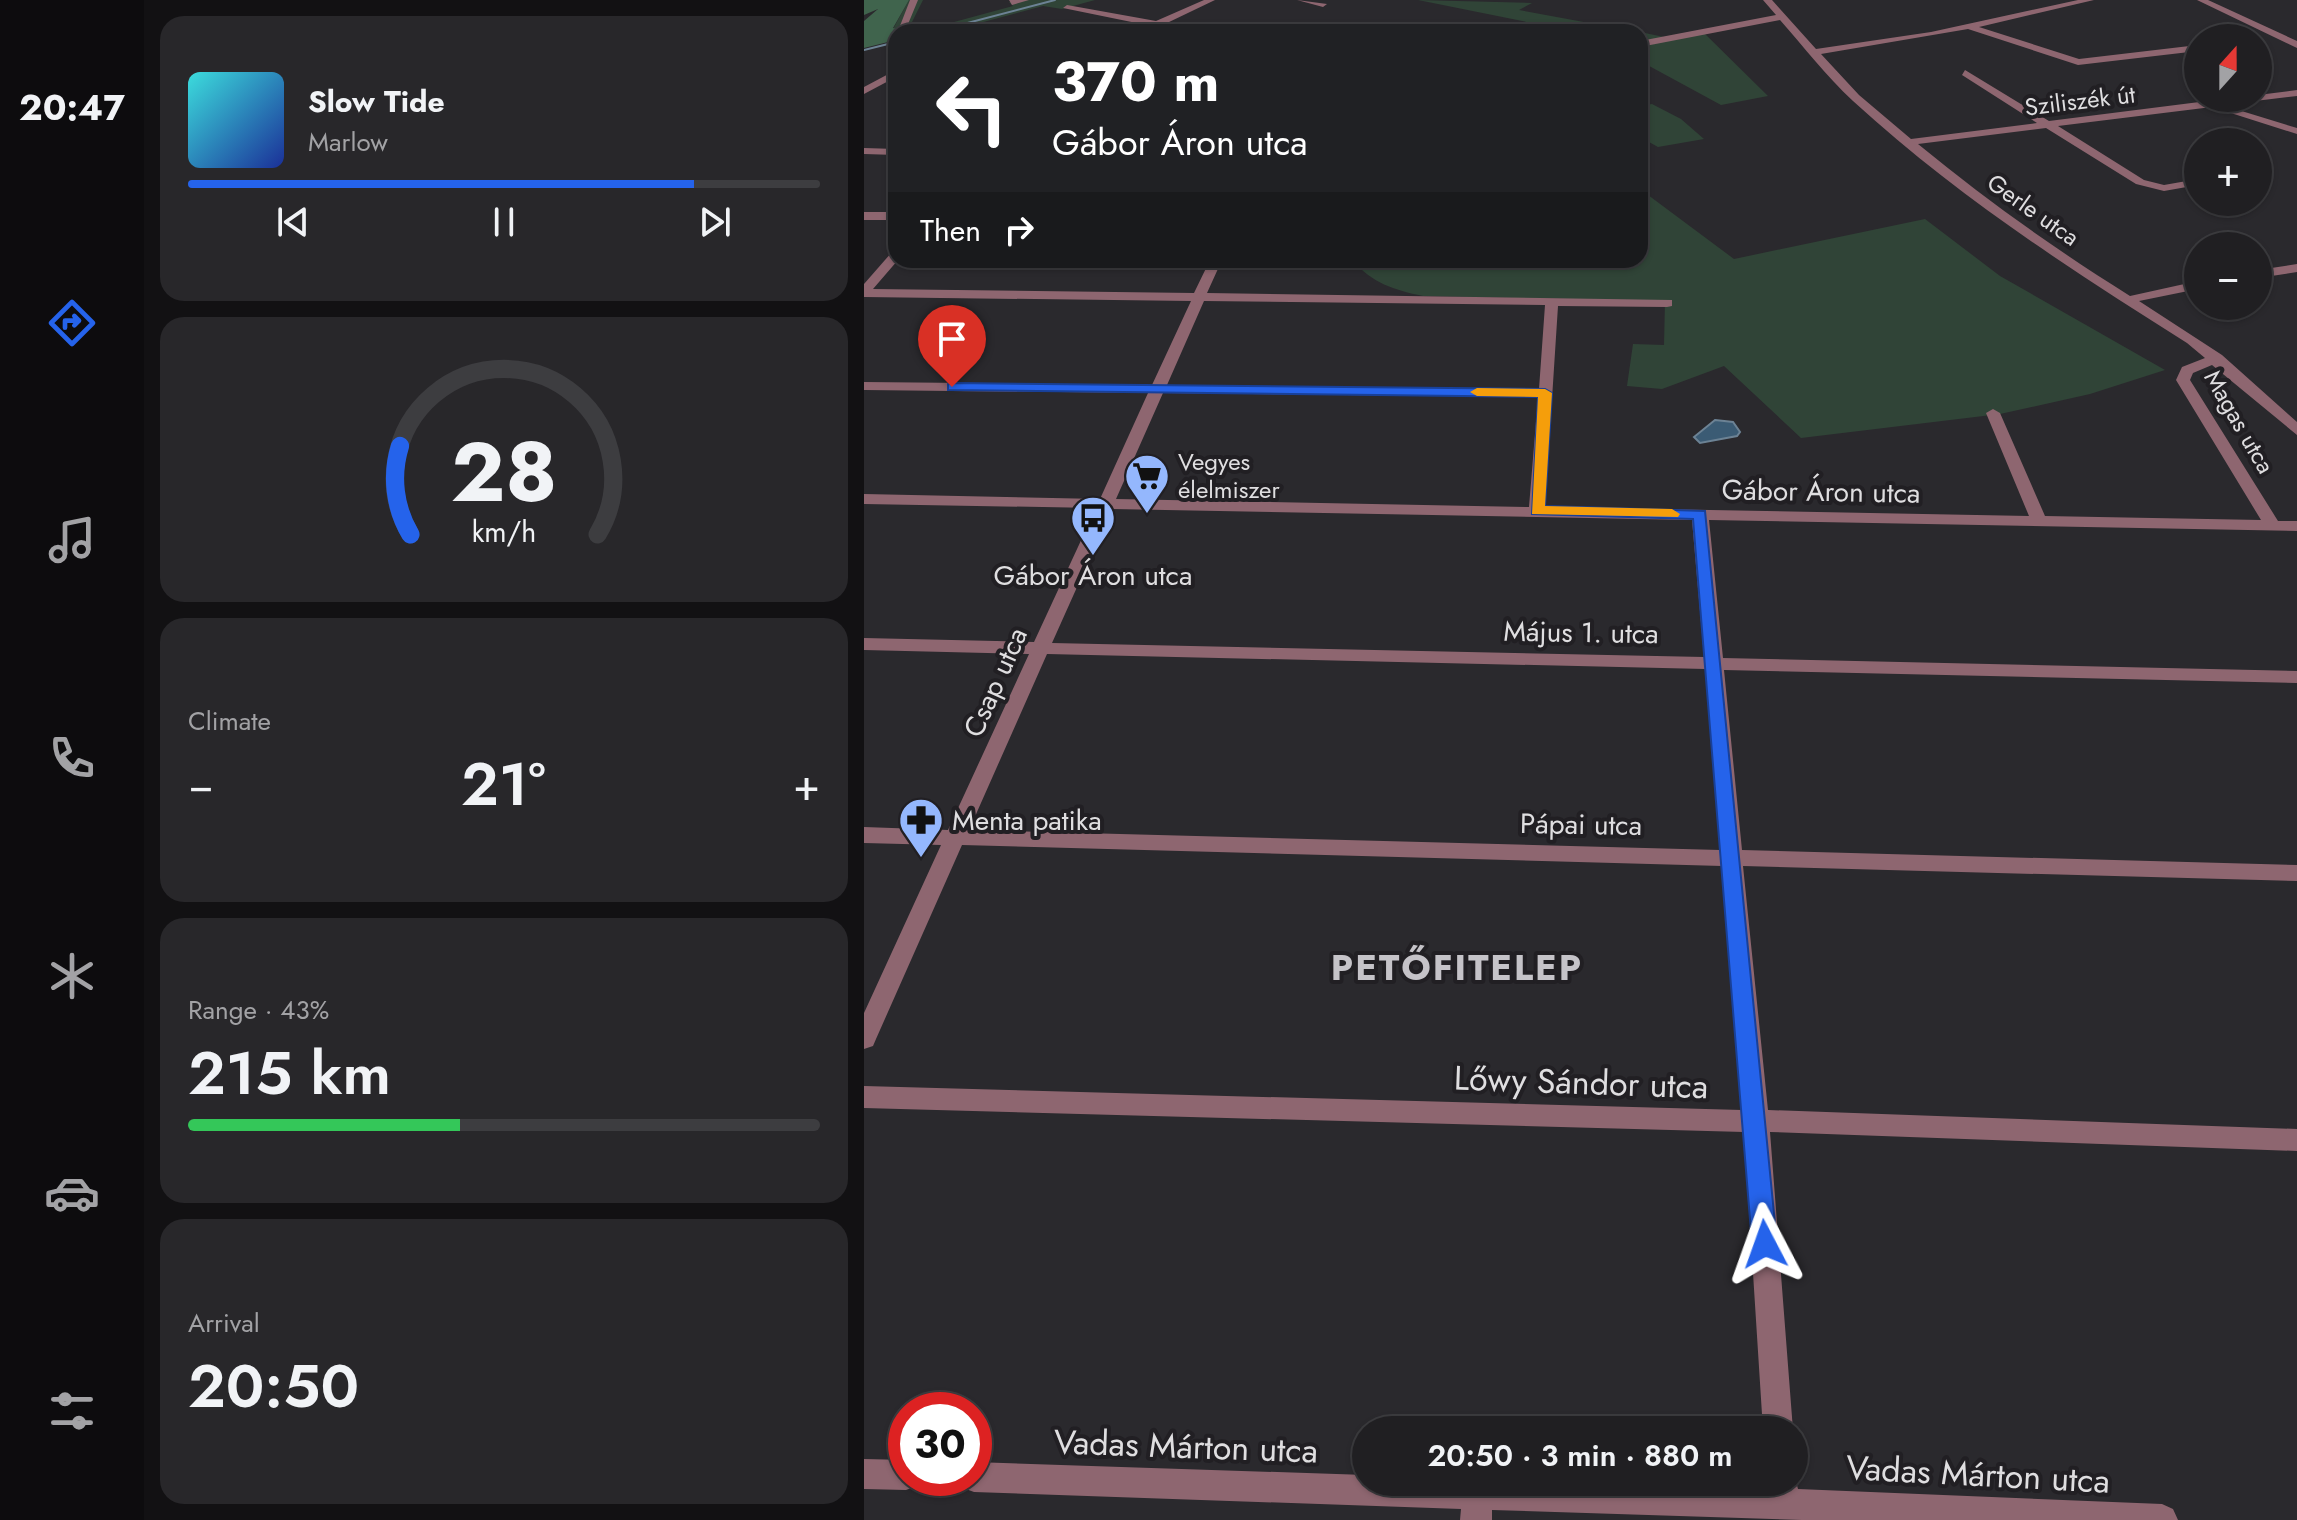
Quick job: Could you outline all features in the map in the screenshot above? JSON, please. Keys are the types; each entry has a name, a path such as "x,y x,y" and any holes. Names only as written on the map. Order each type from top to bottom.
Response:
{"street":[{"path":"903,24 914,0"},
{"path":"1012,2 1025,0"},
{"path":"1067,8 1156,24 1211,0"},
{"path":"1301,0 1323,4"},
{"name":"Gerle utca","path":"1767,0 1855,97 2007,221 2217,358 2297,430"},
{"path":"1813,52 1970,27 2090,0"},
{"path":"2201,0 2297,45"},
{"path":"1648,42 1781,17"},
{"path":"1970,27 2078,62 2184,50"},
{"path":"2272,38 2297,36"},
{"path":"1965,73 2152,188 2184,184"},
{"path":"864,91 888,78"},
{"path":"876,85 888,88"},
{"name":"Sziliszék út","path":"2272,96 2297,93"},
{"name":"Sziliszék út","path":"1910,142 2184,108"},
{"path":"2230,112 2297,131"},
{"path":"881,150 888,144"},
{"path":"864,151 888,151"},
{"path":"864,216 888,216"},
{"path":"864,293 888,264"},
{"name":"Csap utca","path":"864,1039 1212,268"},
{"path":"2272,272 2297,268"},
{"path":"2277,271 2297,283"},
{"path":"1377,285 1394,293 1396,298"},
{"path":"2128,300 2184,288"},
{"path":"864,293 1667,303"},
{"path":"1537,511 1552,301"},
{"name":"Magas utca","path":"2217,358 2187,370 2183,380 2273,526"},
{"path":"864,386 1545,393"},
{"path":"1993,413 2039,521"},
{"name":"Gábor Áron utca","path":"864,499 2297,526"},
{"path":"1700,514 1711,663 1756,1121 1777,1416"},
{"name":"Május 1. utca","path":"864,644 2297,677"},
{"name":"Pápai utca","path":"864,835 2297,873"},
{"name":"Lőwy Sándor utca","path":"864,1097 1756,1121 2297,1140"},
{"path":"864,1474 888,1475"},
{"name":"Vadas Márton utca","path":"992,1478 1477,1506 1712,1496"},
{"name":"Vadas Márton utca","path":"1808,1495 2162,1520"}],"green space":[{"path":"864,0 909,0 895,24 888,24 888,42 864,48 864,21 878,9 864,15"},
{"path":"909,0 923,0 911,24 896,24"},
{"path":"1020,0 1095,0 1062,9 1043,6 976,24 947,24 1013,6 1009,2"},
{"path":"1418,0 1532,3 1519,10 1595,24 1536,24"},
{"path":"1701,30 1768,96 1721,105 1648,65 1648,34 1664,37"},
{"path":"1648,105 1681,119 1704,139 1658,147 1648,141"},
{"path":"1648,195 1734,259 1925,219 2000,276 2165,370 2090,394 2000,414 1801,438 1724,366 1662,389 1627,386 1633,344 1664,345 1665,301 1423,296 1384,284 1361,268 1648,268"}],"water":[{"path":"1715,420 1733,422 1740,432 1737,436 1700,443 1694,437"}],"waterway":[{"path":"964,24 1055,0"},
{"path":"864,50 888,44"}],"slow traffic":[{"path":"1477,392 1545,393 1537,511 1672,514"}],"place":[{"name":"Vegyes élelmiszer","path":"1147,515"},
{"name":"Gábor Áron utca","path":"1093,557"},
{"name":"Menta patika","path":"921,859"}],"district":[{"name":"PETŐFITELEP","path":"1457,967"}],"route":[{"path":"952,387 1545,393 1537,511 1700,514 1765,1244"}]}
